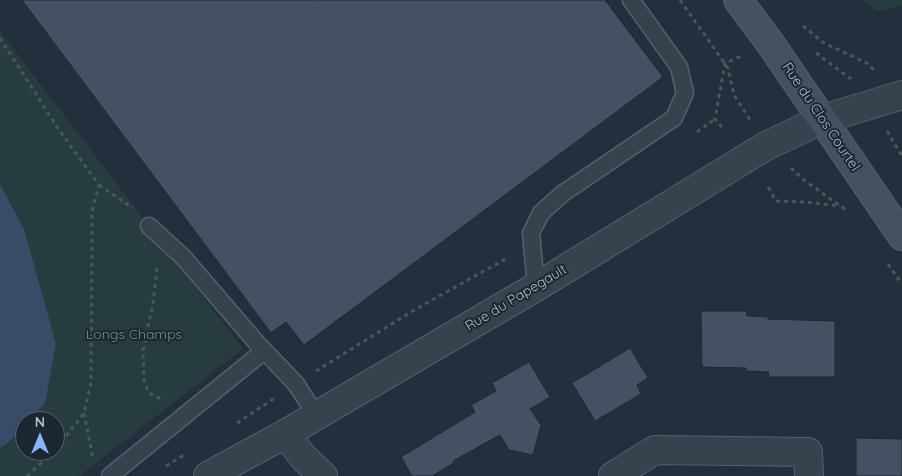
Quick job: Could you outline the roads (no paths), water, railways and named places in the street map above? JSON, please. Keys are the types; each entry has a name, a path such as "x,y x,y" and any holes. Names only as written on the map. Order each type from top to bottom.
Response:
{"main road":[{"name":"Rue du Clos Courtel","path":"738,0 823,119 902,236"}],"street":[{"name":"Rue du Papegault","path":"208,476 285,434 536,287 766,146 823,119 902,95"},
{"path":"285,434 304,458 323,476"},
{"path":"612,476 655,450 808,452 809,476"}],"lane":[{"path":"536,287 532,233 541,212 562,194 674,118 685,93 679,67 631,0"},
{"path":"149,226 183,257 264,351 296,384 316,415"},
{"path":"110,476 194,410 264,351"}],"water":[{"path":"0,184 24,229 56,344 45,403 37,411 15,411 15,436 0,448"}],"park label":[{"name":"Longs Champs","path":"134,335"}]}
